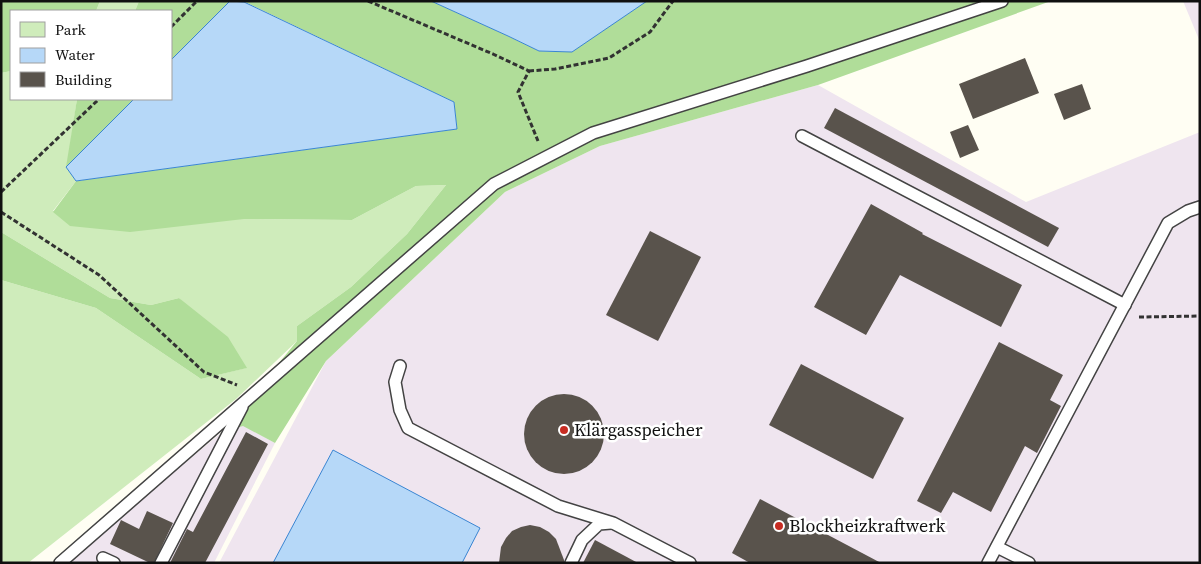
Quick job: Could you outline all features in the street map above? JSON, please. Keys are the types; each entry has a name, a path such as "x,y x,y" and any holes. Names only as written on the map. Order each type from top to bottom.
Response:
{"lane":[{"path":"60,563 494,184 593,133 807,66 1002,1"},
{"path":"802,136 1125,305"},
{"path":"988,563 1168,223 1188,211 1200,207"},
{"path":"400,366 395,382 400,410 408,428 558,506 614,522 690,563"},
{"path":"161,563 245,401"},
{"path":"571,563 582,540 593,529 599,524 614,522"},
{"path":"997,547 1029,563"}],"path":[{"path":"172,26 197,1"},
{"path":"368,1 529,70 555,69 609,58 650,32 672,1"},
{"path":"529,70 518,92 545,158"},
{"path":"1,192 97,100"},
{"path":"1,212 99,275 204,372 255,392"},
{"path":"1118,318 1200,316"}],"shaded area":[{"path":"1183,1 1200,1 1200,42"},
{"path":"818,85 1026,202 1200,132 1200,563 219,563 326,361 505,192 600,146"},
{"path":"243,425 275,443 214,563 65,563 222,432"}],"green space":[{"path":"1,1 100,1 96,10 10,10 10,71 1,73"},
{"path":"100,1 139,1 135,10 96,10"},
{"path":"139,1 230,1 172,59 172,10 135,10"},
{"path":"243,1 431,1 539,51 571,52 647,1 1051,1 818,85 600,146 505,192 326,361 275,443 243,426 222,432 297,341 297,326 351,287 407,234 446,185 416,186 352,220 244,219 130,232 70,226 53,212 76,181 457,129 454,102"},
{"path":"10,71 10,100 77,100 67,167 76,181 53,211 244,219 352,220 416,186 446,185 407,234 351,287 297,326 297,341 236,399 28,563 1,563 1,280 96,308 201,379 246,368 179,298 151,305 110,298 1,232 1,73"},
{"path":"77,100 133,100 66,167"},
{"path":"1,232 110,298 151,305 179,298 228,337 247,368 201,379 96,308 1,280"}],"water":[{"path":"230,1 244,2 454,102 457,129 76,181 66,167 133,100 172,100 172,59"},
{"path":"431,1 647,1 572,52 539,51"},
{"path":"333,450 480,528 462,563 273,563"}],"building":[{"path":"1025,58 1039,93 973,119 959,84"},
{"path":"1082,84 1091,109 1064,120 1054,94"},
{"path":"835,108 1059,228 1048,247 824,128"},
{"path":"968,125 979,150 960,158 950,132"},
{"path":"871,204 922,234 1022,285 1001,327 900,275 866,335 814,307"},
{"path":"650,231 701,257 658,341 606,315"},
{"path":"999,342 1063,375 1050,400 1061,406 1037,453 1025,446 991,512 953,492 941,513 917,501"},
{"path":"801,364 904,418 873,479 769,425"},
{"name":"Klärgasspeicher","path":"556,394 572,394 593,405 604,426 604,442 593,463 572,474 556,474 542,468 530,456 524,442 524,426 530,412 542,400"},
{"path":"246,432 268,444 205,563 170,563 187,529 193,532"},
{"name":"Blockheizkraftwerk","path":"760,499 881,563 750,563 732,553"},
{"path":"147,511 173,523 154,563 150,563 110,544 121,520 139,529"},
{"path":"530,525 540,527 556,539 564,563 499,563 501,547 506,538 512,531"},
{"path":"595,540 638,563 583,563"}],"place":[{"name":"Klärgasspeicher","path":"564,430"},
{"name":"Blockheizkraftwerk","path":"779,526"}]}
